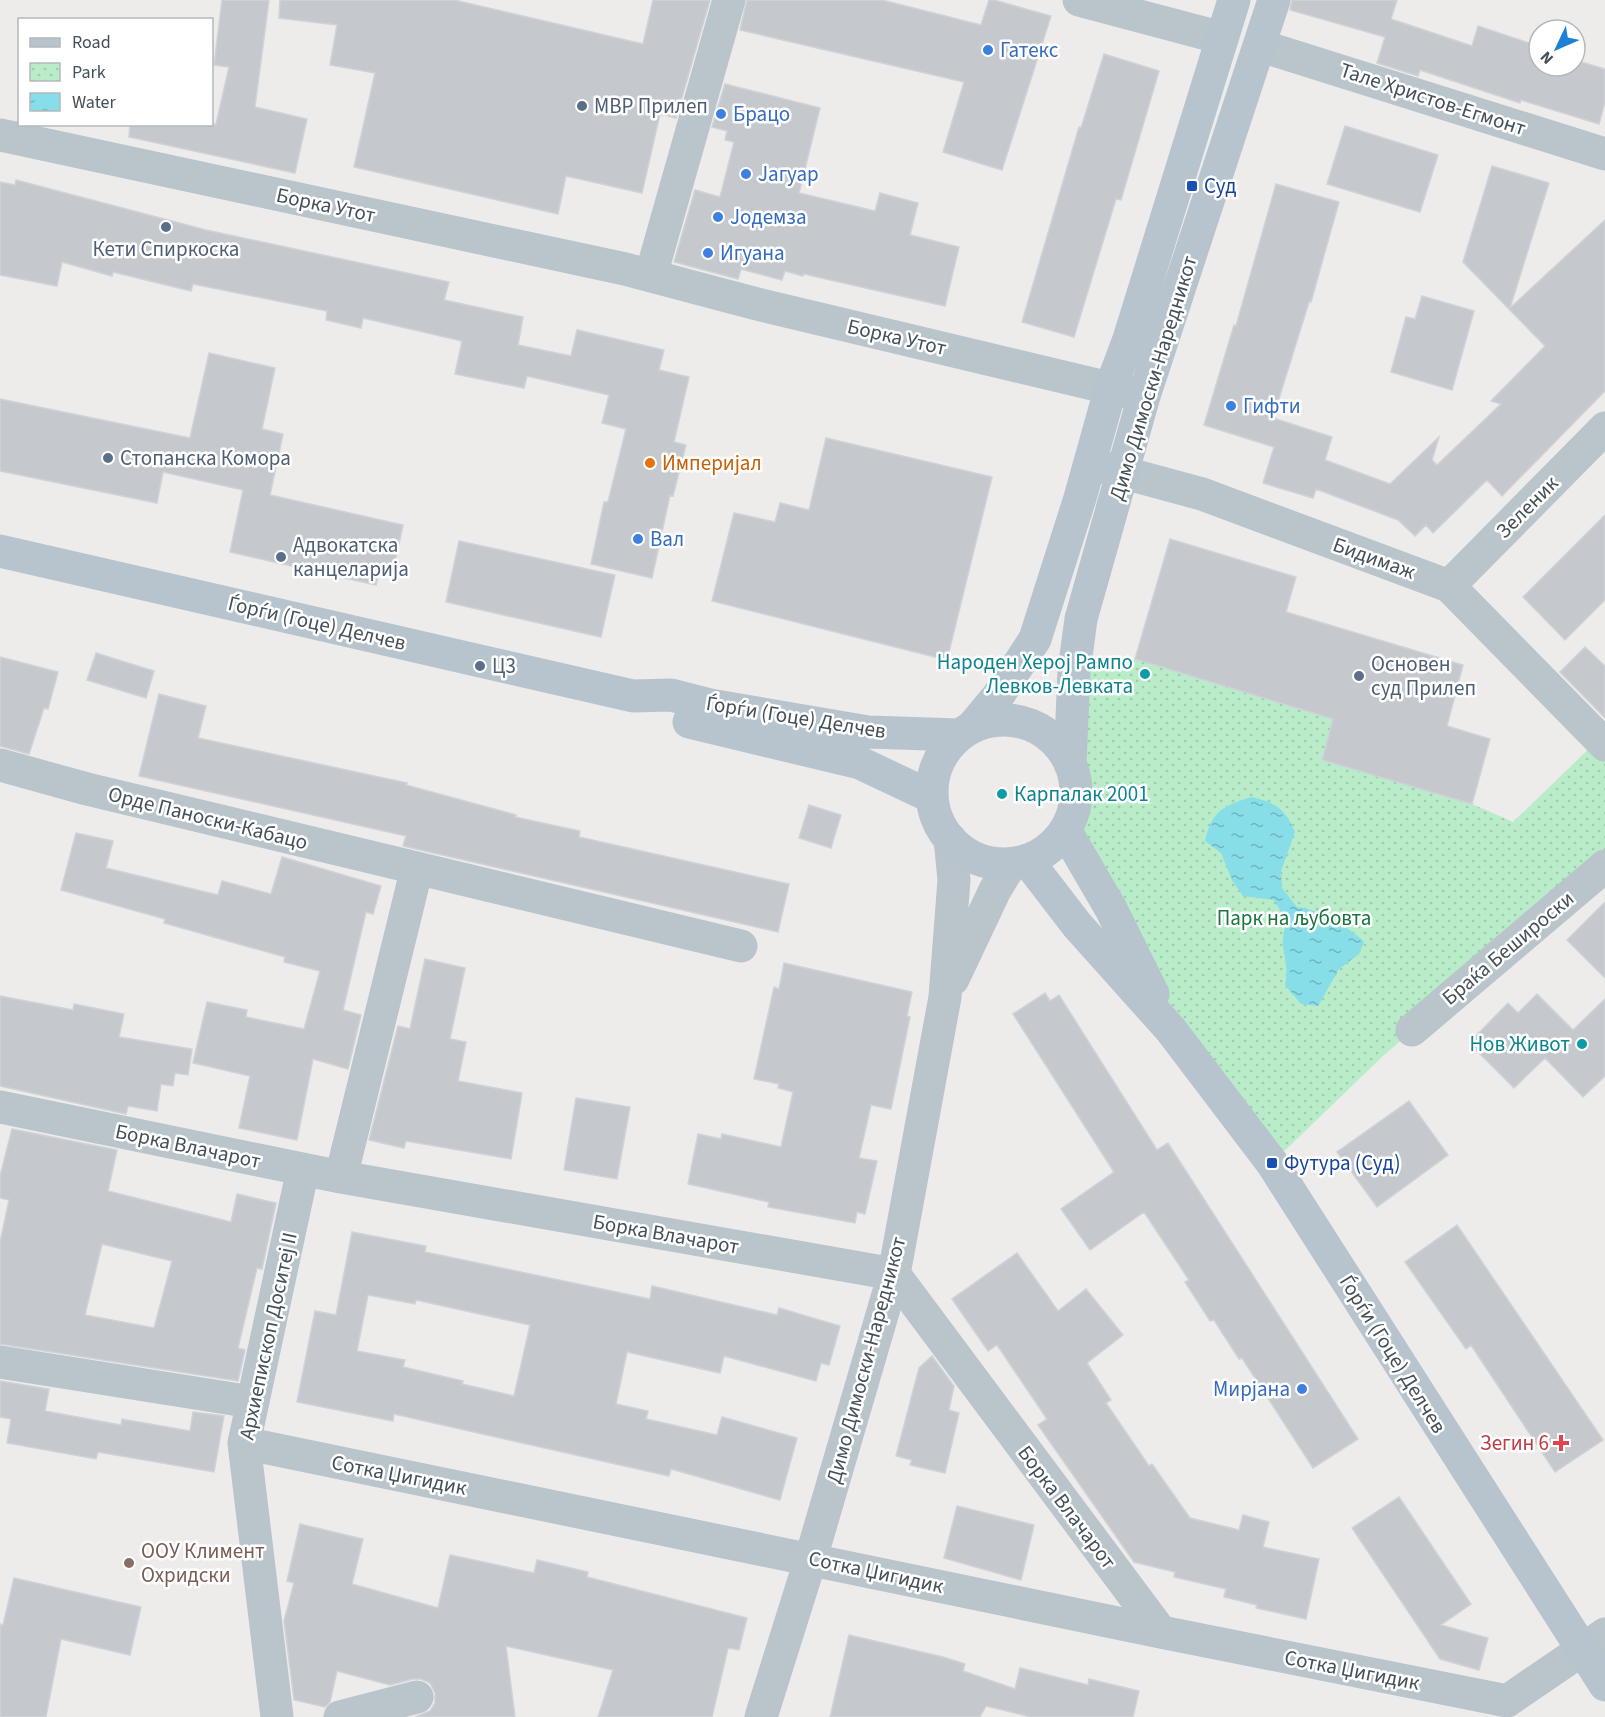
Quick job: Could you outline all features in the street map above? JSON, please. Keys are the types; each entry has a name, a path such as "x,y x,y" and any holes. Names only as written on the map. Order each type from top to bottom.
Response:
{"main road":[{"name":"Димо Димоски-Наредникот","path":"966,731 998,696 1035,639 1080,498 1111,387 1129,339 1234,0"},
{"name":"Димо Димоски-Наредникот","path":"1070,764 1074,671 1081,619 1144,396 1261,46 1274,0"},
{"name":"Ѓорѓи (Гоце) Делчев","path":"0,551 633,696 671,695 710,705 868,732 966,731"},
{"name":"Ѓорѓи (Гоце) Делчев","path":"633,696 668,716 860,764 932,797"},
{"path":"995,720 1018,721 1040,729 1058,744 1070,764 1076,789 1074,811 1065,831 1042,853 1019,862 977,858 962,850 950,839 935,812 932,797 934,774 943,753 966,731 995,720"},
{"name":"Ѓорѓи (Гоце) Делчев","path":"1065,831 1111,909 1171,1030"},
{"name":"Ѓорѓи (Гоце) Делчев","path":"1019,862 1171,1030 1272,1163 1593,1642 1605,1685"}],"street":[{"path":"651,275 729,0"},
{"path":"1079,0 1222,39"},
{"name":"Тале Христов-Егмонт","path":"1261,46 1605,154"},
{"name":"Борка Утот","path":"0,135 651,275 757,304 1144,396"},
{"name":"Зеленик","path":"1449,585 1605,428"},
{"name":"Бидимаж","path":"1088,463 1202,494 1449,585 1605,744"},
{"name":"Орде Паноски-Кабацо","path":"0,765 98,792 741,946"},
{"name":"Димо Димоски-Наредникот","path":"761,1717 811,1558 894,1274 945,997 954,879 950,839"},
{"name":"Димо Димоски-Наредникот","path":"945,997 995,890 1019,862"},
{"name":"Браќа Бешироски","path":"1412,1030 1605,866"},
{"path":"341,1177 417,868"},
{"name":"Борка Влачарот","path":"0,1107 341,1177 894,1274 1161,1632"},
{"name":"Архиепископ Доситеј II","path":"277,1717 244,1443 303,1169"},
{"path":"0,1362 252,1402"},
{"name":"Сотка Џигидик","path":"244,1443 811,1558 1161,1632 1505,1709"},
{"path":"1505,1709 1593,1642"},
{"path":"340,1717 417,1696"}],"green space":[{"name":"Парк на љубовта","path":"1135,659 1333,719 1322,760 1472,804 1513,822 1599,739 1605,745 1605,866 1384,1055 1272,1163 1171,1030 1065,831 1074,811 1076,789 1070,764 1077,660"}],"water":[{"path":"1251,797 1279,808 1295,832 1281,871 1282,888 1297,907 1314,911 1333,920 1364,942 1359,954 1339,969 1318,1006 1301,1004 1285,985 1283,940 1287,922 1274,900 1243,896 1232,880 1221,853 1205,841 1211,823 1220,811 1233,803"}],"building":[{"path":"222,0 269,0 255,107 307,119 295,173 129,137 130,126 213,126 216,124 229,67 214,65"},
{"name":"МВР Прилеп","path":"280,0 454,0 643,44 653,0 710,0 676,118 660,114 642,193 566,176 558,214 354,167 375,73 330,65 337,25 279,18"},
{"path":"747,0 882,0 981,25 989,0 994,0 1051,16 1002,170 943,152 964,82 740,30"},
{"path":"1292,0 1397,0 1391,19 1472,46 1478,26 1527,42 1527,78 1587,78 1587,64 1605,69 1605,102 1599,124 1521,100 1520,103 1420,70 1418,76 1377,63 1385,37 1290,10"},
{"path":"1104,54 1159,71 1121,200 1116,199 1074,337 1022,322 1079,127 1081,128"},
{"path":"725,84 820,108 799,193 875,211 880,193 918,203 910,235 959,247 945,306 804,274 803,276 785,271 782,280 741,269 738,279 674,262 695,190 720,197 734,142 725,140 727,131 712,127"},
{"path":"1345,126 1438,155 1420,212 1327,184"},
{"path":"1492,166 1549,183 1510,308 1605,220 1605,391 1502,496 1487,480 1433,533 1426,525 1415,536 1398,520 1316,489 1313,498 1263,483 1274,447 1204,425 1234,325 1236,326 1276,184 1339,202 1311,302 1309,302 1273,418 1332,437 1325,460 1390,484 1439,437 1432,460 1437,465 1501,404 1491,401 1545,346 1463,262"},
{"path":"16,180 206,230 449,282 444,300 523,317 518,345 571,356 577,330 664,350 659,370 689,377 674,442 686,445 673,496 670,495 652,578 591,564 604,502 608,502 626,429 602,423 609,395 527,376 524,388 455,374 462,341 363,318 361,328 326,320 327,311 193,284 191,291 113,272 112,276 62,262 57,286 0,275 0,182 15,185"},
{"path":"1422,296 1474,311 1452,390 1391,372 1406,317 1415,319"},
{"path":"209,353 275,368 262,429 283,434 270,495 403,525 393,572 380,569 376,585 230,552 243,490 163,472 157,503 0,471 0,399 190,438"},
{"path":"826,438 992,477 947,660 712,601 734,513 775,522 780,503 809,510"},
{"path":"1605,515 1605,600 1565,640 1523,597"},
{"name":"Основен суд Прилеп","path":"1170,539 1296,577 1286,612 1463,665 1447,726 1490,739 1472,804 1322,760 1333,719 1135,659"},
{"path":"459,541 615,575 601,637 446,602"},
{"path":"1585,647 1605,666 1605,718 1560,672"},
{"path":"96,653 154,671 146,698 87,680"},
{"path":"0,657 58,672 48,709 44,708 29,754 0,746"},
{"path":"159,694 206,706 198,738 407,783 406,785 516,815 515,817 580,831 579,837 789,884 778,932 403,846 406,836 139,776"},
{"path":"809,805 841,815 831,848 799,838"},
{"path":"76,833 113,841 106,868 218,895 222,881 271,894 282,857 381,886 373,914 366,912 343,1010 361,1015 348,1069 313,1059 297,1140 239,1128 250,1076 193,1063 207,1002 247,1010 246,1017 304,1029 320,971 284,962 285,957 164,923 165,919 61,890"},
{"path":"1605,902 1605,978 1567,940"},
{"path":"425,959 465,968 450,1039 466,1042 458,1081 522,1093 511,1159 406,1141 404,1148 369,1140 398,1026 410,1029"},
{"path":"784,963 912,992 907,1016 910,1017 891,1109 871,1105 859,1158 877,1161 865,1214 857,1212 855,1223 768,1207 769,1202 688,1184 698,1134 721,1139 722,1134 781,1147 793,1092 778,1088 779,1084 754,1079 774,987 779,989"},
{"path":"1045,993 1050,1001 1059,995 1157,1150 1168,1143 1358,1439 1313,1468 1242,1358 1239,1359 1214,1320 1210,1321 1185,1282 1189,1280 1144,1212 1090,1250 1061,1209 1114,1172 1013,1014"},
{"path":"1537,994 1573,1030 1605,999 1605,1076 1583,1097 1545,1058 1514,1088 1469,1043 1508,1003 1518,1013"},
{"path":"0,996 73,1010 74,1004 124,1014 119,1037 192,1049 188,1075 175,1073 173,1086 161,1084 157,1111 128,1106 126,1114 0,1086"},
{"path":"576,1098 630,1107 617,1179 564,1170"},
{"path":"1409,1101 1448,1155 1377,1207 1337,1152"},
{"path":"12,1129 117,1150 108,1191 231,1222 237,1194 276,1203 262,1269 257,1268 238,1348 245,1350 238,1381 0,1344 0,1242 9,1200 0,1198 0,1176","holes":["102,1244 172,1261 154,1328 85,1315"]},
{"path":"1457,1225 1603,1440 1555,1472 1471,1345 1466,1349 1405,1262"},
{"path":"352,1232 426,1246 425,1252 650,1299 652,1286 777,1315 779,1308 840,1326 829,1365 821,1363 816,1381 724,1356 720,1373 627,1352 616,1404 648,1411 646,1419 717,1435 722,1417 797,1438 780,1500 671,1469 669,1476 394,1414 393,1421 297,1402 315,1311 336,1315","holes":["368,1295 415,1304 416,1300 530,1325 514,1396 403,1367 405,1360 357,1351"]},
{"path":"1017,1253 1058,1311 1086,1289 1123,1335 1087,1363 1111,1400 1106,1403 1149,1466 1152,1464 1190,1518 1239,1530 1243,1515 1269,1522 1263,1547 1319,1559 1306,1619 1256,1608 1257,1605 1224,1597 1226,1589 1174,1577 1175,1572 1134,1562 1038,1425 1047,1419 997,1345 988,1351 952,1299"},
{"path":"932,1356 954,1386 949,1410 959,1413 945,1473 910,1465 912,1460 896,1456 919,1368"},
{"path":"0,1381 49,1389 45,1411 121,1425 122,1419 190,1431 193,1412 224,1416 214,1472 98,1452 96,1459 7,1443 11,1419 0,1417"},
{"path":"1399,1497 1471,1604 1441,1625 1488,1638 1479,1670 1440,1659 1352,1528"},
{"path":"957,1506 1034,1525 1021,1580 944,1558"},
{"path":"300,1524 363,1539 352,1584 438,1608 450,1555 534,1573 537,1560 588,1572 587,1577 747,1618 739,1650 728,1648 712,1717 598,1717 613,1670 506,1646 515,1717 415,1717 430,1711 435,1703 435,1693 430,1683 421,1679 413,1679 390,1685 337,1671 330,1702 325,1707 294,1700 284,1621 294,1583 287,1581"},
{"path":"14,1578 141,1607 130,1655 61,1639 46,1717 0,1717 0,1624 3,1625"},
{"path":"849,1635 965,1664 963,1671 1015,1689 1020,1668 1088,1685 1089,1679 1139,1691 1133,1717 1031,1717 986,1706 980,1717 830,1717"}],"place":[{"name":"Гатекс","path":"988,50"},
{"name":"МВР Прилеп","path":"582,106"},
{"name":"Брацо","path":"721,114"},
{"name":"Јагуар","path":"746,174"},
{"name":"Суд","path":"1192,186"},
{"name":"Јодемза","path":"718,217"},
{"name":"Кети Спиркоска","path":"166,227"},
{"name":"Игуана","path":"708,253"},
{"name":"Гифти","path":"1231,406"},
{"name":"Стопанска Комора","path":"108,458"},
{"name":"Империјал","path":"650,463"},
{"name":"Вал","path":"638,539"},
{"name":"Адвокатска канцеларија","path":"281,557"},
{"name":"Ц3","path":"480,666"},
{"name":"Народен Херој Рампо Левков-Левката","path":"1145,674"},
{"name":"Основен суд Прилеп","path":"1359,676"},
{"name":"Карпалак 2001","path":"1002,794"},
{"name":"Нов Живот","path":"1582,1044"},
{"name":"Футура (Суд)","path":"1272,1163"},
{"name":"Мирјана","path":"1302,1389"},
{"name":"Зегин 6","path":"1561,1443"},
{"name":"ООУ Климент Охридски","path":"129,1563"}]}
